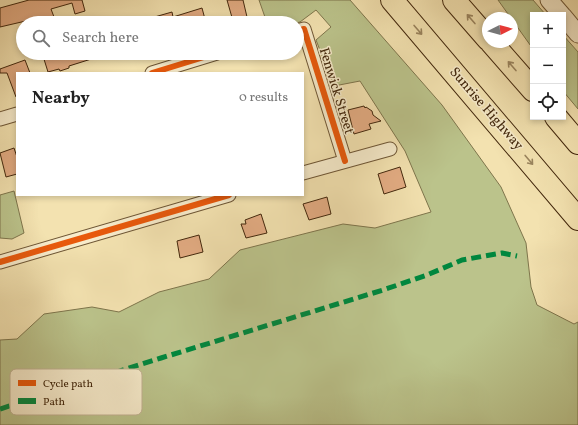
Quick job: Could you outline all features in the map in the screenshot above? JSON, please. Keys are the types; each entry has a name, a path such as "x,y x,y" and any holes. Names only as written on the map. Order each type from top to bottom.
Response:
{"highway":[{"name":"Sunrise Highway","path":"392,0 578,219"},
{"path":"454,0 482,32"},
{"path":"496,48 530,87"},
{"path":"559,120 578,143"}],"street":[{"path":"549,0 560,12"},
{"path":"566,20 578,34"},
{"name":"Fenwick Street","path":"304,39 345,161"},
{"path":"155,72 194,60"},
{"path":"0,120 16,114"},
{"path":"304,173 390,149"},
{"path":"0,262 226,196"}],"green space":[{"path":"259,0 350,0 442,105 501,187 526,243 531,287 537,305 574,324 578,322 578,425 0,425 0,340 17,339 44,314 92,307 119,312 159,292 209,279 240,250 343,224 375,228 431,212 405,151 360,81 334,86 316,40 331,27 316,10 304,19 304,16 265,16"},
{"path":"498,0 533,0 543,12 530,12 530,45 518,28 518,12 507,12"},
{"path":"566,38 578,52 578,109 566,95"},
{"path":"14,191 24,233 12,239 0,238 0,195"}],"building":[{"path":"29,0 82,0 85,11 75,14 72,3 51,9 54,16 16,16 16,23 0,27 0,8"},
{"path":"227,0 243,0 247,16 232,16"},
{"path":"202,8 204,16 176,16"},
{"path":"172,12 173,16 158,16"},
{"path":"25,60 30,72 16,72 16,97 7,73 0,73 0,69"},
{"path":"44,60 88,60 69,66 69,68 60,71 59,69 48,72"},
{"path":"364,106 372,111 373,115 381,121 369,124 371,129 354,134 348,110"},
{"path":"14,148 16,154 16,174 6,177 0,153"},
{"path":"400,167 406,187 384,194 378,174"},
{"path":"327,197 331,214 309,220 303,204"},
{"path":"261,214 267,233 246,238 241,224 246,224 245,220"},
{"path":"199,235 203,252 180,258 177,241"}],"marked path":[{"path":"126,369 383,290 427,275 462,260 502,253 517,256"},
{"path":"0,409 10,406"}],"cycle path":[{"path":"304,29 345,161"},
{"path":"155,72 194,60"},
{"path":"0,262 226,196"}]}
